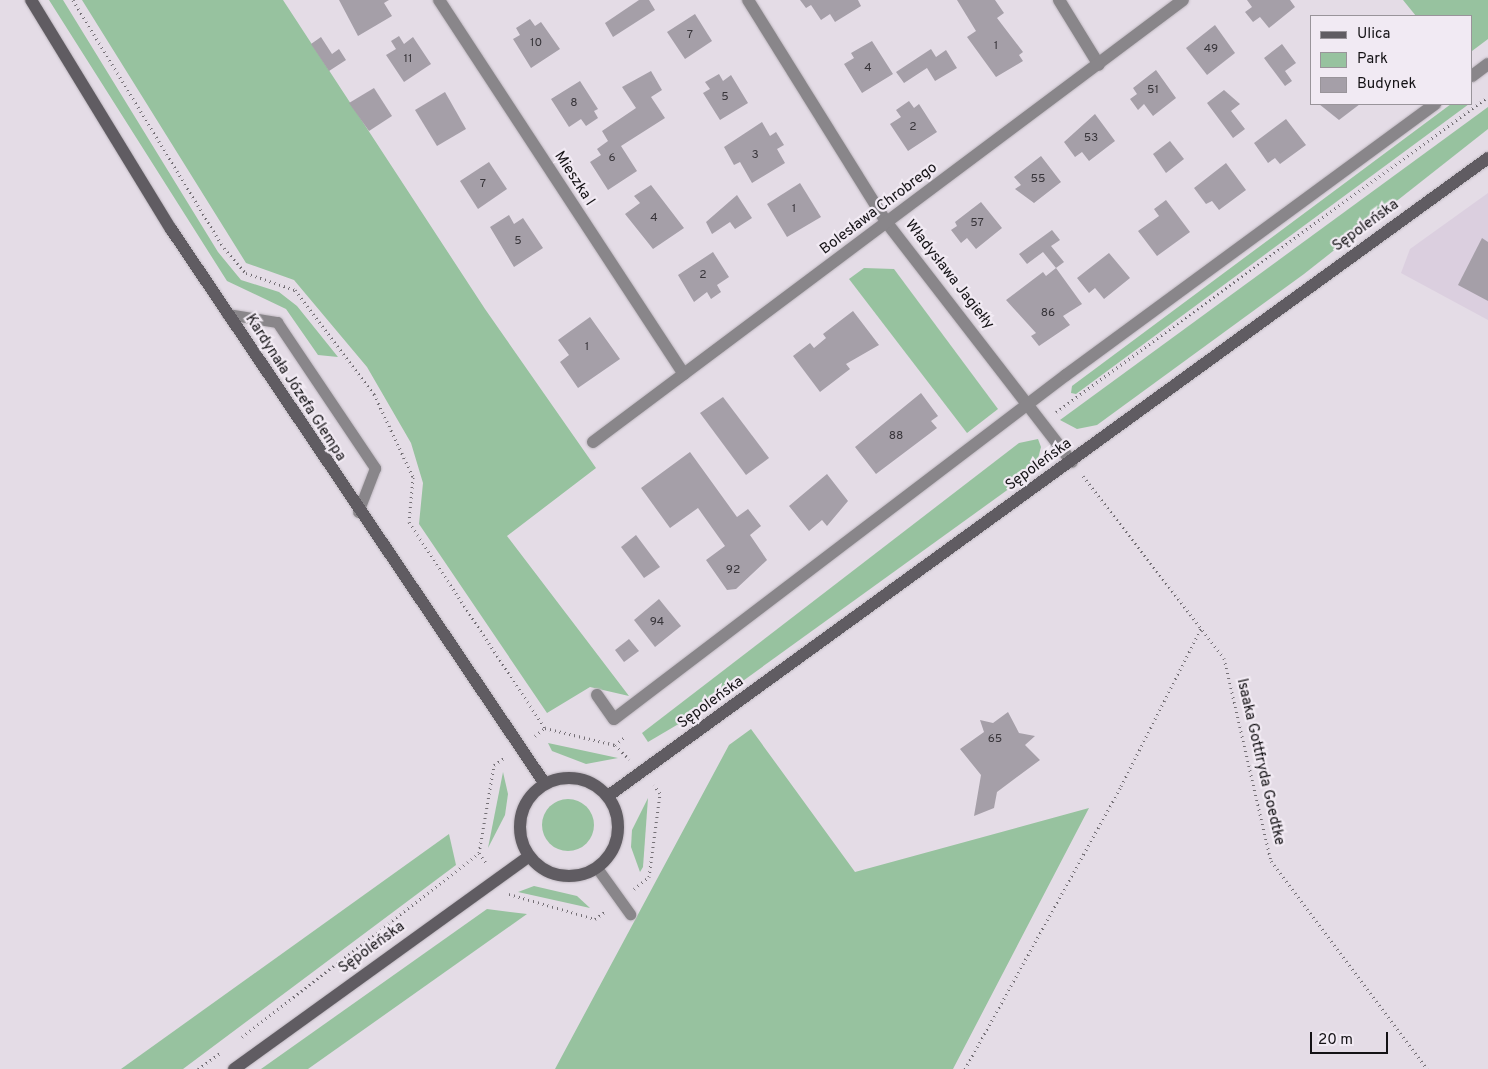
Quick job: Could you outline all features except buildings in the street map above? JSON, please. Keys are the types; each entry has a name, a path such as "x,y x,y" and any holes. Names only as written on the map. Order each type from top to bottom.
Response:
{"main road":[{"name":"Kardynała Józefa Glempa","path":"31,0 227,314 358,512 545,784"},
{"name":"Sępoleńska","path":"608,796 1072,462 1488,158"},
{"path":"575,778 596,786 608,796 618,821 618,834 614,848 597,868 566,876 545,870 529,856 520,833 521,816 532,794 545,784 575,778"},
{"name":"Sępoleńska","path":"234,1069 529,856"}],"street":[{"name":"Mieszka I","path":"439,0 684,374"},
{"name":"Władysława Jagiełły","path":"748,0 887,223 1072,462"},
{"path":"1059,0 1099,65"},
{"name":"Bolesława Chrobrego","path":"594,442 1099,65 1183,0"},
{"path":"1473,75 1488,64"},
{"path":"596,695 614,719 1028,404 1434,105"}],"lane":[{"path":"227,314 277,322 375,468 358,512"},
{"path":"597,868 630,914"}],"path":[{"path":"1053,414 1488,97"},
{"name":"Isaaka Gottfryda Goedtke","path":"1072,462 1224,658 1271,861 1427,1069"},
{"path":"965,1069 1121,786 1201,628"},
{"path":"238,1039 480,853"},
{"path":"198,1069 230,1045"}],"shaded area":[{"path":"1488,193 1488,320 1401,273 1410,249"}],"green space":[{"path":"49,0 63,0 218,252 241,280 279,292 297,306 338,357 318,355 286,309 227,281"},
{"path":"82,0 283,0 485,309 596,468 507,536 629,696 590,687 547,713 419,524 423,483 411,443 367,367 294,280 246,263"},
{"path":"1403,0 1488,0 1488,39 1473,50 1473,15 1415,15"},
{"path":"1450,105 1468,105 1076,394 1071,393 1072,386"},
{"path":"1488,107 1488,129 1304,274 1097,425 1077,429 1060,420"},
{"path":"864,268 894,269 998,409 967,433 849,279"},
{"path":"1038,439 1041,447 1035,470 704,709 648,742 642,733 1019,443"},
{"path":"751,729 855,872 1089,808 953,1069 555,1069 729,745"},
{"path":"548,743 618,758 586,764 552,751"},
{"path":"503,772 508,794 505,815 488,848"},
{"path":"648,798 643,867 640,872 631,847 632,830"},
{"path":"563,799 573,799 582,803 590,811 594,825 590,839 582,847 573,851 563,851 554,847 546,839 542,830 542,820 546,811 554,803"},
{"path":"449,834 456,865 183,1069 121,1069"},
{"path":"534,886 577,896 590,908 518,892"},
{"path":"487,909 527,914 308,1069 261,1069"}]}
